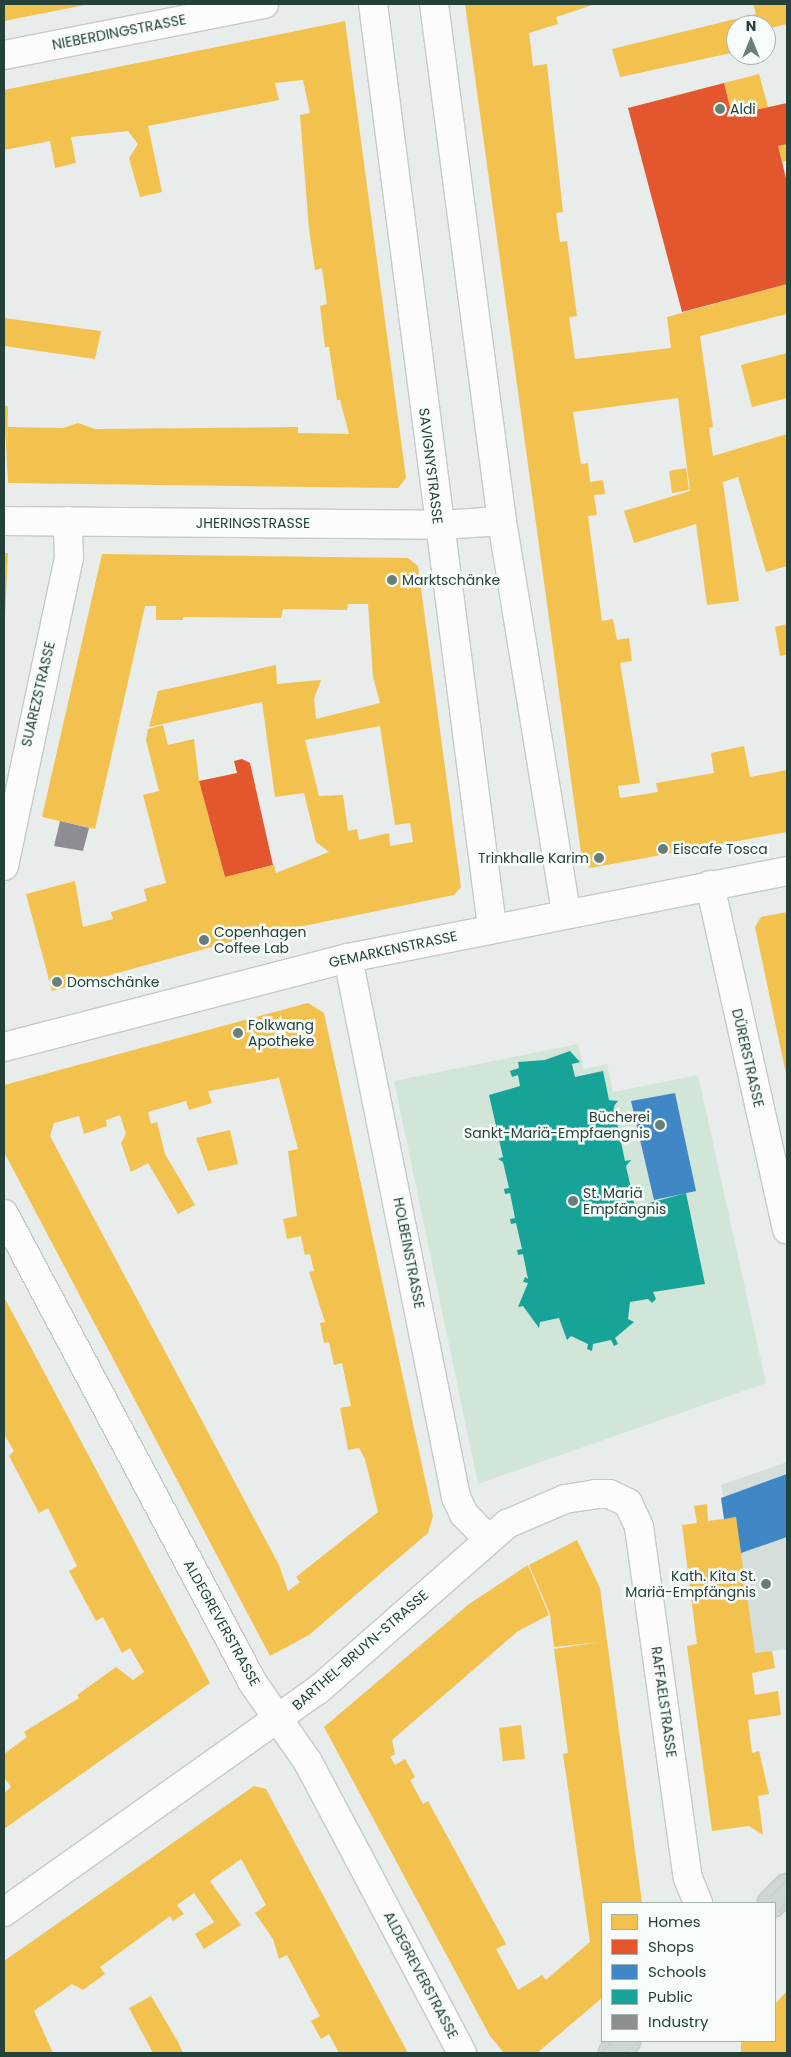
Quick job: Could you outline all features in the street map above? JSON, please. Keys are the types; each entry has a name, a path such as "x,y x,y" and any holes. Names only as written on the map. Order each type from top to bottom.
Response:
{"main road":[{"path":"773,1902 787,1888"},
{"path":"613,2053 625,2042"}],"street":[{"name":"NIEBERDINGSTRASSE","path":"4,55 264,4"},
{"name":"SAVIGNYSTRASSE","path":"373,4 492,928"},
{"path":"434,4 502,521 566,913"},
{"name":"JHERINGSTRASSE","path":"4,521 439,525 502,521"},
{"name":"SUAREZSTRASSE","path":"4,866 22,764 69,558 68,521"},
{"name":"GEMARKENSTRASSE","path":"4,1047 348,958 566,913 787,871"},
{"name":"DÜRERSTRASSE","path":"710,885 787,1230"},
{"name":"HOLBEINSTRASSE","path":"348,958 456,1497 464,1514 488,1539"},
{"name":"ALDEGREVERSTRASSE","path":"4,1214 253,1683 280,1718 308,1762 462,2053"},
{"name":"BARTHEL-BRUYN-STRASSE","path":"4,1912 318,1690 488,1539 534,1510 565,1499 610,1494 628,1503"},
{"name":"RAFFAELSTRASSE","path":"628,1503 639,1527 688,1878 698,1902"}],"shaded area":[{"name":"Kath. Kita St. Mariä-Empfängnis","path":"787,1462 787,1649 755,1653 721,1485"}],"green space":[{"path":"578,1044 584,1069 607,1064 613,1092 698,1075 766,1383 478,1484 394,1081"}],"building: Homes":[{"path":"4,4 85,4 85,5 4,21"},
{"path":"465,4 596,4 556,17 558,24 529,33 533,66 547,64 563,212 556,213 560,242 567,241 577,316 569,317 575,359 671,348 667,317 787,284 787,314 700,336 713,427 709,428 713,456 787,434 787,566 766,572 738,477 723,482 739,601 707,605 696,524 634,543 624,511 690,491 678,398 573,412 581,464 588,463 590,482 603,480 605,494 594,495 597,515 588,516 602,621 613,619 617,640 629,638 632,661 620,663 640,783 618,786 620,798 658,792 656,783 714,773 711,753 744,746 750,777 787,770 787,832 590,868 582,860"},
{"path":"753,4 787,4 787,24 776,27 776,15 752,15 756,14"},
{"path":"345,21 406,478 398,488 8,483 4,406 8,406 7,452 8,427 63,428 78,423 95,429 298,427 298,433 349,434 340,400 337,400 329,347 325,347 320,306 327,304 322,268 315,270 309,229 300,115 310,113 303,80 275,83 279,100 148,126 162,192 140,197 129,158 138,144 128,131 71,137 76,163 55,168 50,141 4,150 4,90"},
{"path":"726,21 726,54 620,77 612,49"},
{"path":"759,74 768,107 732,115 724,83"},
{"path":"787,144 787,161 782,162 778,146"},
{"path":"4,318 101,331 95,359 4,346"},
{"path":"787,353 787,398 752,407 741,365"},
{"path":"686,468 689,490 672,493 669,471"},
{"path":"4,553 8,553 5,616 4,616"},
{"path":"102,554 408,558 418,566 461,887 454,895 241,939 52,991 26,894 75,881 83,927 113,919 111,912 147,901 144,889 166,883 143,795 159,791 146,740 148,729 163,725 168,745 194,739 199,781 225,877 274,865 276,873 329,852 316,842 304,793 275,797 262,702 149,727 158,691 276,665 277,684 321,680 314,699 316,719 380,703 373,677 368,604 348,604 347,610 283,609 281,618 183,617 183,620 156,620 156,606 145,606 95,829 42,817","holes":["380,726 395,825 410,823 413,842 390,846 389,833 359,840 357,829 348,831 343,795 319,796 305,740"]},
{"path":"787,624 787,654 780,656 775,627"},
{"path":"787,912 786,1074 755,927 761,917"},
{"path":"308,1003 324,1013 433,1516 428,1533 309,1635 270,1656 4,1152 4,1085","holes":["279,1078 298,1149 288,1151 297,1216 283,1219 287,1239 301,1236 305,1255 310,1254 314,1271 309,1272 325,1322 320,1323 324,1343 329,1342 334,1365 342,1363 351,1406 340,1408 348,1450 359,1448 365,1459 378,1512 296,1577 300,1582 288,1591 279,1565 50,1136 54,1123 79,1116 84,1134 107,1126 106,1120 120,1115 126,1134 121,1143 131,1172 148,1163 178,1214 195,1205 165,1154 157,1122 151,1124 148,1112 186,1101 189,1110 212,1103 208,1091"]},
{"path":"230,1130 238,1164 208,1171 196,1138"},
{"path":"4,1297 210,1683 4,1829 4,1793 11,1787 4,1777 4,1754 27,1737 24,1732 79,1698 77,1695 116,1667 133,1680 144,1672 130,1648 122,1653 103,1617 96,1621 69,1571 77,1566 48,1508 39,1513 9,1456 14,1451 4,1434"},
{"path":"707,1504 708,1521 736,1517 755,1653 772,1651 775,1668 752,1673 755,1695 778,1691 781,1715 748,1720 752,1753 759,1751 769,1794 758,1796 763,1835 749,1826 712,1831 687,1646 697,1644 682,1525 697,1523 694,1506"},
{"path":"577,1540 600,1588 642,1902 601,1902 601,1999 537,2053 504,2053 490,2036 324,1727 469,1604 528,1565 549,1615 518,1631 392,1740 395,1754 390,1757 395,1765 405,1759 415,1777 410,1780 423,1804 428,1801 506,1944 496,1949 518,1990 542,1975 546,1980 590,1942 563,1754 568,1753 554,1649 601,1642 554,1647 550,1614 529,1565"},
{"path":"521,1725 525,1759 503,1761 499,1728"},
{"path":"254,1786 266,1789 408,2053 339,2053 329,2034 321,2039 311,2021 320,2016 287,1955 279,1959 273,1939 255,1913 266,1905 241,1859 210,1881 241,1925 204,1949 195,1934 214,1922 194,1893 177,1905 184,1914 173,1921 170,1916 100,1967 105,1974 83,1990 72,1984 34,2011 53,2053 4,2053 4,1961"},
{"path":"787,1991 787,2053 741,2053 741,2042 776,2042 776,2003"},
{"path":"151,1996 183,2053 153,2053 129,2008"}],"building: Shops":[{"path":"724,83 732,115 787,103 787,144 778,146 787,182 787,284 682,312 628,108"},
{"path":"242,759 250,763 273,865 225,877 199,781 237,773 234,761"}],"building: Schools":[{"name":"Bücherei Sankt-Mariä-Empfaengnis","path":"675,1093 696,1191 654,1200 631,1101"},
{"path":"787,1474 787,1537 741,1553 736,1517 724,1519 721,1498"}],"building: Public":[{"name":"St. Mariä Empfängnis","path":"570,1051 580,1062 572,1064 575,1077 603,1071 609,1100 618,1101 614,1106 619,1133 625,1136 620,1137 625,1161 631,1160 626,1166 632,1193 637,1192 638,1196 633,1198 635,1207 686,1193 705,1284 653,1292 656,1299 652,1303 648,1299 630,1302 628,1319 634,1322 615,1338 618,1344 614,1346 611,1340 593,1344 592,1351 587,1349 588,1344 571,1336 567,1340 559,1318 540,1322 539,1328 523,1306 518,1307 528,1283 523,1282 525,1277 528,1279 523,1254 518,1255 517,1250 522,1249 516,1223 511,1224 510,1219 515,1218 510,1193 505,1194 504,1189 509,1188 503,1162 498,1159 503,1157 497,1131 491,1127 496,1126 489,1095 520,1086 518,1075 512,1077 510,1071 519,1068 518,1062 545,1060"}],"building: Industry":[{"path":"60,821 89,828 83,851 54,846"}],"tram line":[{"path":"765,1902 787,1878"},
{"path":"776,1913 787,1901"},
{"path":"599,2053 612,2042"},
{"path":"624,2053 637,2042"}],"place":[{"name":"Aldi","path":"720,109"},
{"name":"Marktschänke","path":"392,580"},
{"name":"Eiscafe Tosca","path":"663,849"},
{"name":"Trinkhalle Karim","path":"599,858"},
{"name":"Copenhagen Coffee Lab","path":"204,940"},
{"name":"Domschänke","path":"57,982"},
{"name":"Folkwang Apotheke","path":"238,1033"},
{"name":"Bücherei Sankt-Mariä-Empfaengnis","path":"660,1125"},
{"name":"St. Mariä Empfängnis","path":"573,1201"},
{"name":"Kath. Kita St. Mariä-Empfängnis","path":"766,1584"}]}
